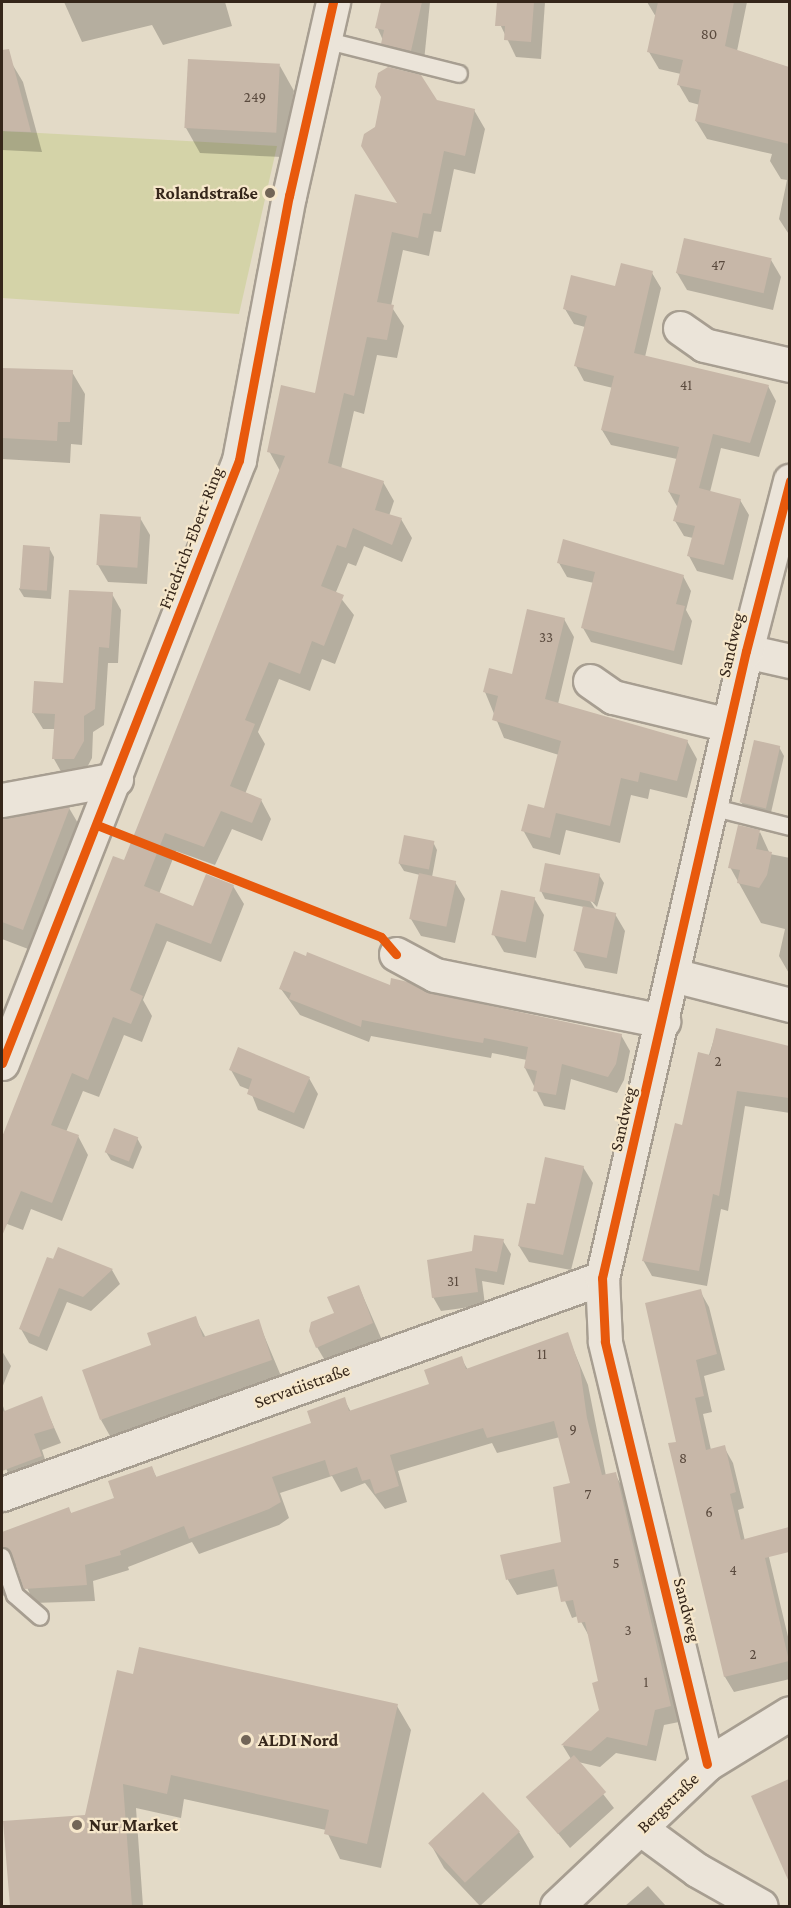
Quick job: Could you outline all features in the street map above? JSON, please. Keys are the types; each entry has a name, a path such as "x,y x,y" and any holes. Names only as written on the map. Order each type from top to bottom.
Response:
{"street":[{"name":"Friedrich-Ebert-Ring","path":"2,1063 116,779 239,460 289,196 333,2"},
{"path":"680,328 704,345 789,365"},
{"name":"Sandweg","path":"707,1764 605,1341 602,1278 663,1021 746,651 789,481"},
{"path":"746,651 789,660"},
{"path":"590,681 613,697 729,725"},
{"path":"2,800 116,779"},
{"path":"396,954 435,975 663,1021"},
{"path":"673,975 789,1005"},
{"name":"Servatiistraße","path":"2,1494 602,1278"},
{"name":"Bergstraße","path":"557,1906 641,1829 707,1764 789,1713"},
{"path":"641,1829 697,1870 761,1906"}],"lane":[{"path":"324,40 459,74"},
{"path":"711,807 789,827"},
{"path":"2,1557 15,1594 40,1617"}],"green space":[{"path":"2,131 277,146 239,314 2,298"}],"building":[{"path":"381,2 422,2 411,51 381,44 384,30 375,28"},
{"path":"497,2 534,2 531,42 504,40 505,26 495,26"},
{"path":"658,2 734,2 725,46 789,67 789,144 695,121 701,90 677,85 683,60 647,52"},
{"path":"9,49 31,132 2,131 2,50"},
{"path":"188,59 280,64 276,133 184,128"},
{"path":"388,67 421,75 437,100 475,109 465,156 444,151 431,214 423,213 418,238 392,232 377,302 394,305 387,340 367,337 354,396 344,393 328,463 384,481 375,510 402,518 392,545 353,528 346,548 337,545 321,586 344,595 324,646 312,641 300,674 269,662 245,720 255,724 230,786 262,799 252,823 221,811 204,847 165,833 144,886 193,906 206,874 234,885 211,944 156,923 130,990 143,996 131,1024 113,1017 88,1080 72,1073 51,1125 79,1135 52,1203 21,1191 2,1236 2,1137 113,856 124,860 285,456 267,452 281,385 315,393 355,194 397,203 361,146 364,134 375,127 381,97 375,87 378,73"},
{"path":"684,238 772,258 764,293 676,273"},
{"path":"621,263 653,271 634,353 769,385 750,443 713,434 699,488 741,499 724,565 687,556 695,526 673,521 680,495 668,492 679,447 601,430 614,376 574,366 587,316 563,309 571,275 615,286"},
{"path":"2,368 73,370 70,422 58,422 57,441 2,438"},
{"path":"100,514 141,517 137,568 96,565"},
{"path":"563,539 684,575 676,604 685,606 674,651 581,628 595,572 557,563"},
{"path":"23,545 50,547 47,591 20,589"},
{"path":"69,590 113,592 109,648 99,647 95,709 84,716 84,741 74,759 52,759 55,714 32,713 34,681 63,683"},
{"path":"527,609 565,618 545,699 688,740 677,781 640,772 638,782 621,778 610,826 556,813 550,838 521,831 528,804 544,808 561,741 492,720 498,696 483,692 489,668 512,674"},
{"path":"754,740 780,746 766,808 740,802"},
{"path":"70,807 23,930 2,922 2,818"},
{"path":"738,825 760,830 756,849 772,852 767,875 759,888 737,883 740,870 728,868"},
{"path":"404,835 434,841 429,869 398,863"},
{"path":"545,863 600,874 594,902 539,891"},
{"path":"419,873 456,881 446,927 409,919"},
{"path":"501,890 535,897 526,942 491,935"},
{"path":"583,906 616,913 607,958 573,951"},
{"path":"294,951 306,956 307,952 390,985 391,978 408,982 431,993 622,1034 616,1064 608,1077 562,1064 556,1095 533,1091 537,1071 524,1068 528,1047 484,1038 483,1043 362,1020 361,1027 289,999 291,993 279,989"},
{"path":"716,1028 789,1046 789,1098 737,1091 719,1196 713,1194 699,1271 642,1261 675,1123 682,1125 698,1052 710,1055"},
{"path":"238,1047 310,1077 294,1113 247,1094 252,1079 229,1070"},
{"path":"114,1128 138,1137 129,1162 105,1152"},
{"path":"545,1157 584,1166 563,1255 518,1246 527,1203 535,1204"},
{"path":"474,1235 504,1239 497,1272 475,1268 478,1292 432,1298 427,1260 472,1251"},
{"path":"58,1247 113,1269 83,1297 59,1288 39,1337 19,1329 47,1257 53,1259"},
{"path":"359,1285 373,1323 316,1348 309,1331 311,1322 334,1313 327,1297"},
{"path":"701,1289 717,1354 696,1360 704,1396 695,1398 706,1450 725,1445 736,1492 730,1494 741,1540 789,1527 789,1552 765,1558 789,1661 724,1677 668,1443 676,1442 645,1303"},
{"path":"196,1316 203,1337 259,1319 272,1360 100,1420 82,1370 151,1345 147,1333"},
{"path":"568,1332 580,1368 587,1418 602,1475 616,1472 671,1706 655,1710 647,1746 607,1737 591,1751 561,1745 599,1710 592,1683 598,1681 585,1622 578,1623 573,1600 561,1602 554,1569 506,1580 500,1555 561,1542 553,1487 570,1483 554,1421 487,1438 483,1428 390,1455 399,1486 375,1494 370,1479 362,1481 357,1467 330,1476 325,1460 272,1477 281,1502 269,1509 189,1539 184,1526 120,1551 121,1555 85,1565 87,1585 24,1589 12,1554 3,1547 2,1532 69,1507 71,1513 114,1498 108,1481 152,1466 156,1477 311,1423 307,1411 345,1397 349,1411 429,1384 424,1370 462,1356 466,1369"},
{"path":"42,1396 54,1428 34,1434 42,1456 2,1471 2,1412"},
{"name":"ALDI Nord","path":"139,1647 398,1704 367,1844 324,1834 329,1810 171,1775 167,1794 123,1784 132,1906 10,1906 3,1821 85,1815 117,1670 133,1674"},
{"path":"574,1755 606,1792 558,1834 526,1797"},
{"path":"789,1779 789,1882 751,1796"},
{"path":"483,1792 520,1831 465,1883 428,1843"}],"cycle path":[{"path":"2,1063 239,460 289,196 333,2"},
{"path":"707,1764 605,1341 602,1278 746,651 790,481"},
{"path":"97,825 381,937 396,954"}],"place":[{"name":"Rolandstraße","path":"270,193"},
{"name":"ALDI Nord","path":"246,1740"},
{"name":"Nur Market","path":"77,1825"}]}
